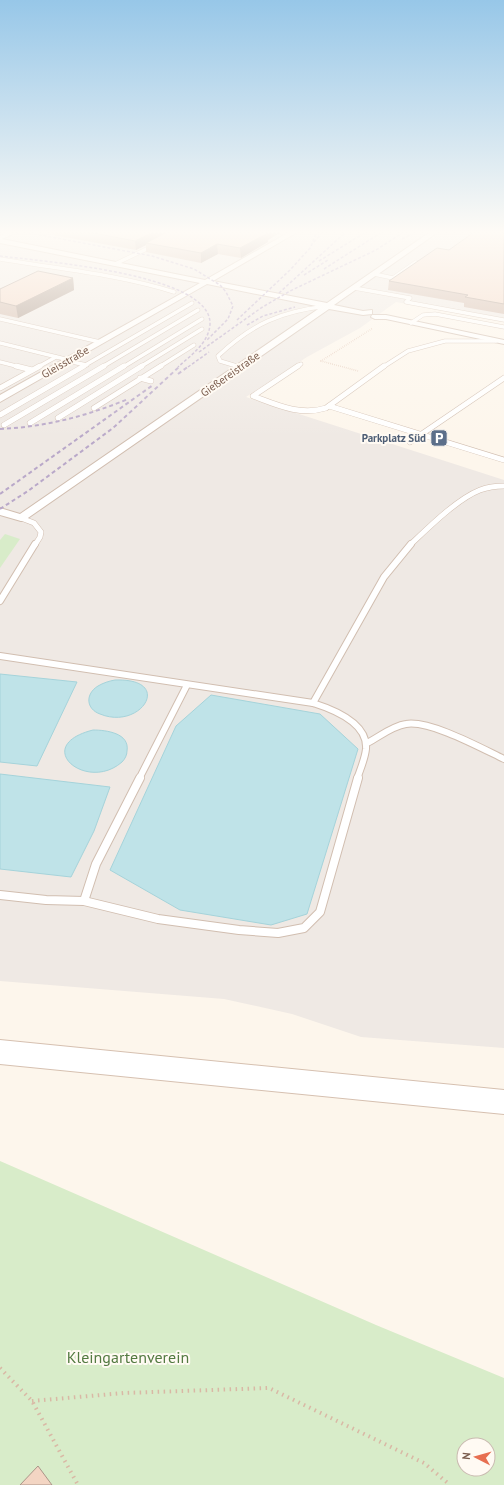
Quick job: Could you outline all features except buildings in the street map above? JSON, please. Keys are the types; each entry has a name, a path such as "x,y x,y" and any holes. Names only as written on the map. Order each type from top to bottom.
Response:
{"main road":[{"path":"0,1052 504,1102"}],"street":[{"name":"Gleisstraße","path":"0,399 175,299"},
{"path":"294,299 500,342"},
{"name":"Gießereistraße","path":"21,518 338,299"},
{"path":"0,511 21,518"}],"lane":[{"path":"409,299 406,302 504,320"},
{"path":"0,415 192,303"},
{"path":"240,367 220,361 218,356 244,334 264,320 292,311 328,306"},
{"path":"4,425 198,310"},
{"path":"411,323 423,315 435,314 504,327"},
{"path":"0,319 100,342"},
{"path":"30,423 202,319"},
{"path":"58,418 202,329"},
{"path":"301,364 253,396 299,411 309,413 319,411 329,406 395,358 420,346 459,340 500,342"},
{"path":"0,344 56,356 151,381"},
{"path":"94,408 194,346"},
{"path":"0,388 56,356"},
{"path":"0,362 32,370"},
{"path":"410,442 504,378"},
{"path":"329,406 504,460"},
{"path":"313,703 353,634 371,597 389,569 408,547 424,531 473,493 487,487 504,486"},
{"path":"0,601 40,537 40,532 34,523 21,518"},
{"path":"0,656 313,703 328,707 339,713 352,723 364,736 367,743 320,912 304,928 278,933 239,930 158,919 84,901 46,900 0,895"},
{"path":"84,901 96,864 188,685"},
{"path":"367,743 393,729 405,724 413,723 431,727 504,759"}],"path":[{"path":"372,375 320,361 375,315"},
{"path":"0,1368 32,1401 78,1485"},
{"path":"32,1401 124,1393 269,1388 424,1463 450,1485"}],"shaded area":[{"path":"0,299 504,299 504,322 396,302 360,328 307,357 246,397 504,480 504,1048 361,1037 292,1014 224,999 0,981"}],"green space":[{"path":"5,534 20,539 0,568 0,540"},
{"name":"Kleingartenverein","path":"0,1161 376,1325 504,1378 504,1485 0,1485"}],"water":[{"path":"0,674 77,682 37,766 0,762"},
{"path":"115,680 133,682 144,687 147,694 145,703 139,710 128,716 115,717 100,714 92,709 89,697 94,689 102,684"},
{"path":"211,695 320,714 358,749 307,914 271,925 180,910 110,870 176,726"},
{"path":"93,730 110,732 121,736 125,740 127,752 126,757 122,762 108,770 94,772 81,770 71,764 65,755 66,746 75,737"},
{"path":"0,774 110,787 94,831 71,877 0,869"}],"railway":[{"path":"178,367 203,343 209,331 210,324 203,307 192,299"},
{"path":"206,341 228,319 233,306 230,299"},
{"path":"237,320 259,299"},
{"path":"199,352 261,308 276,299"},
{"path":"247,325 263,316 295,307"},
{"path":"188,367 209,352"},
{"path":"0,509 28,491 113,428 180,366"},
{"path":"178,374 189,366"},
{"path":"0,494 153,385"},
{"path":"0,429 33,426 66,420 97,411 128,399"}],"place":[{"name":"Parkplatz Süd","path":"439,438"}]}
